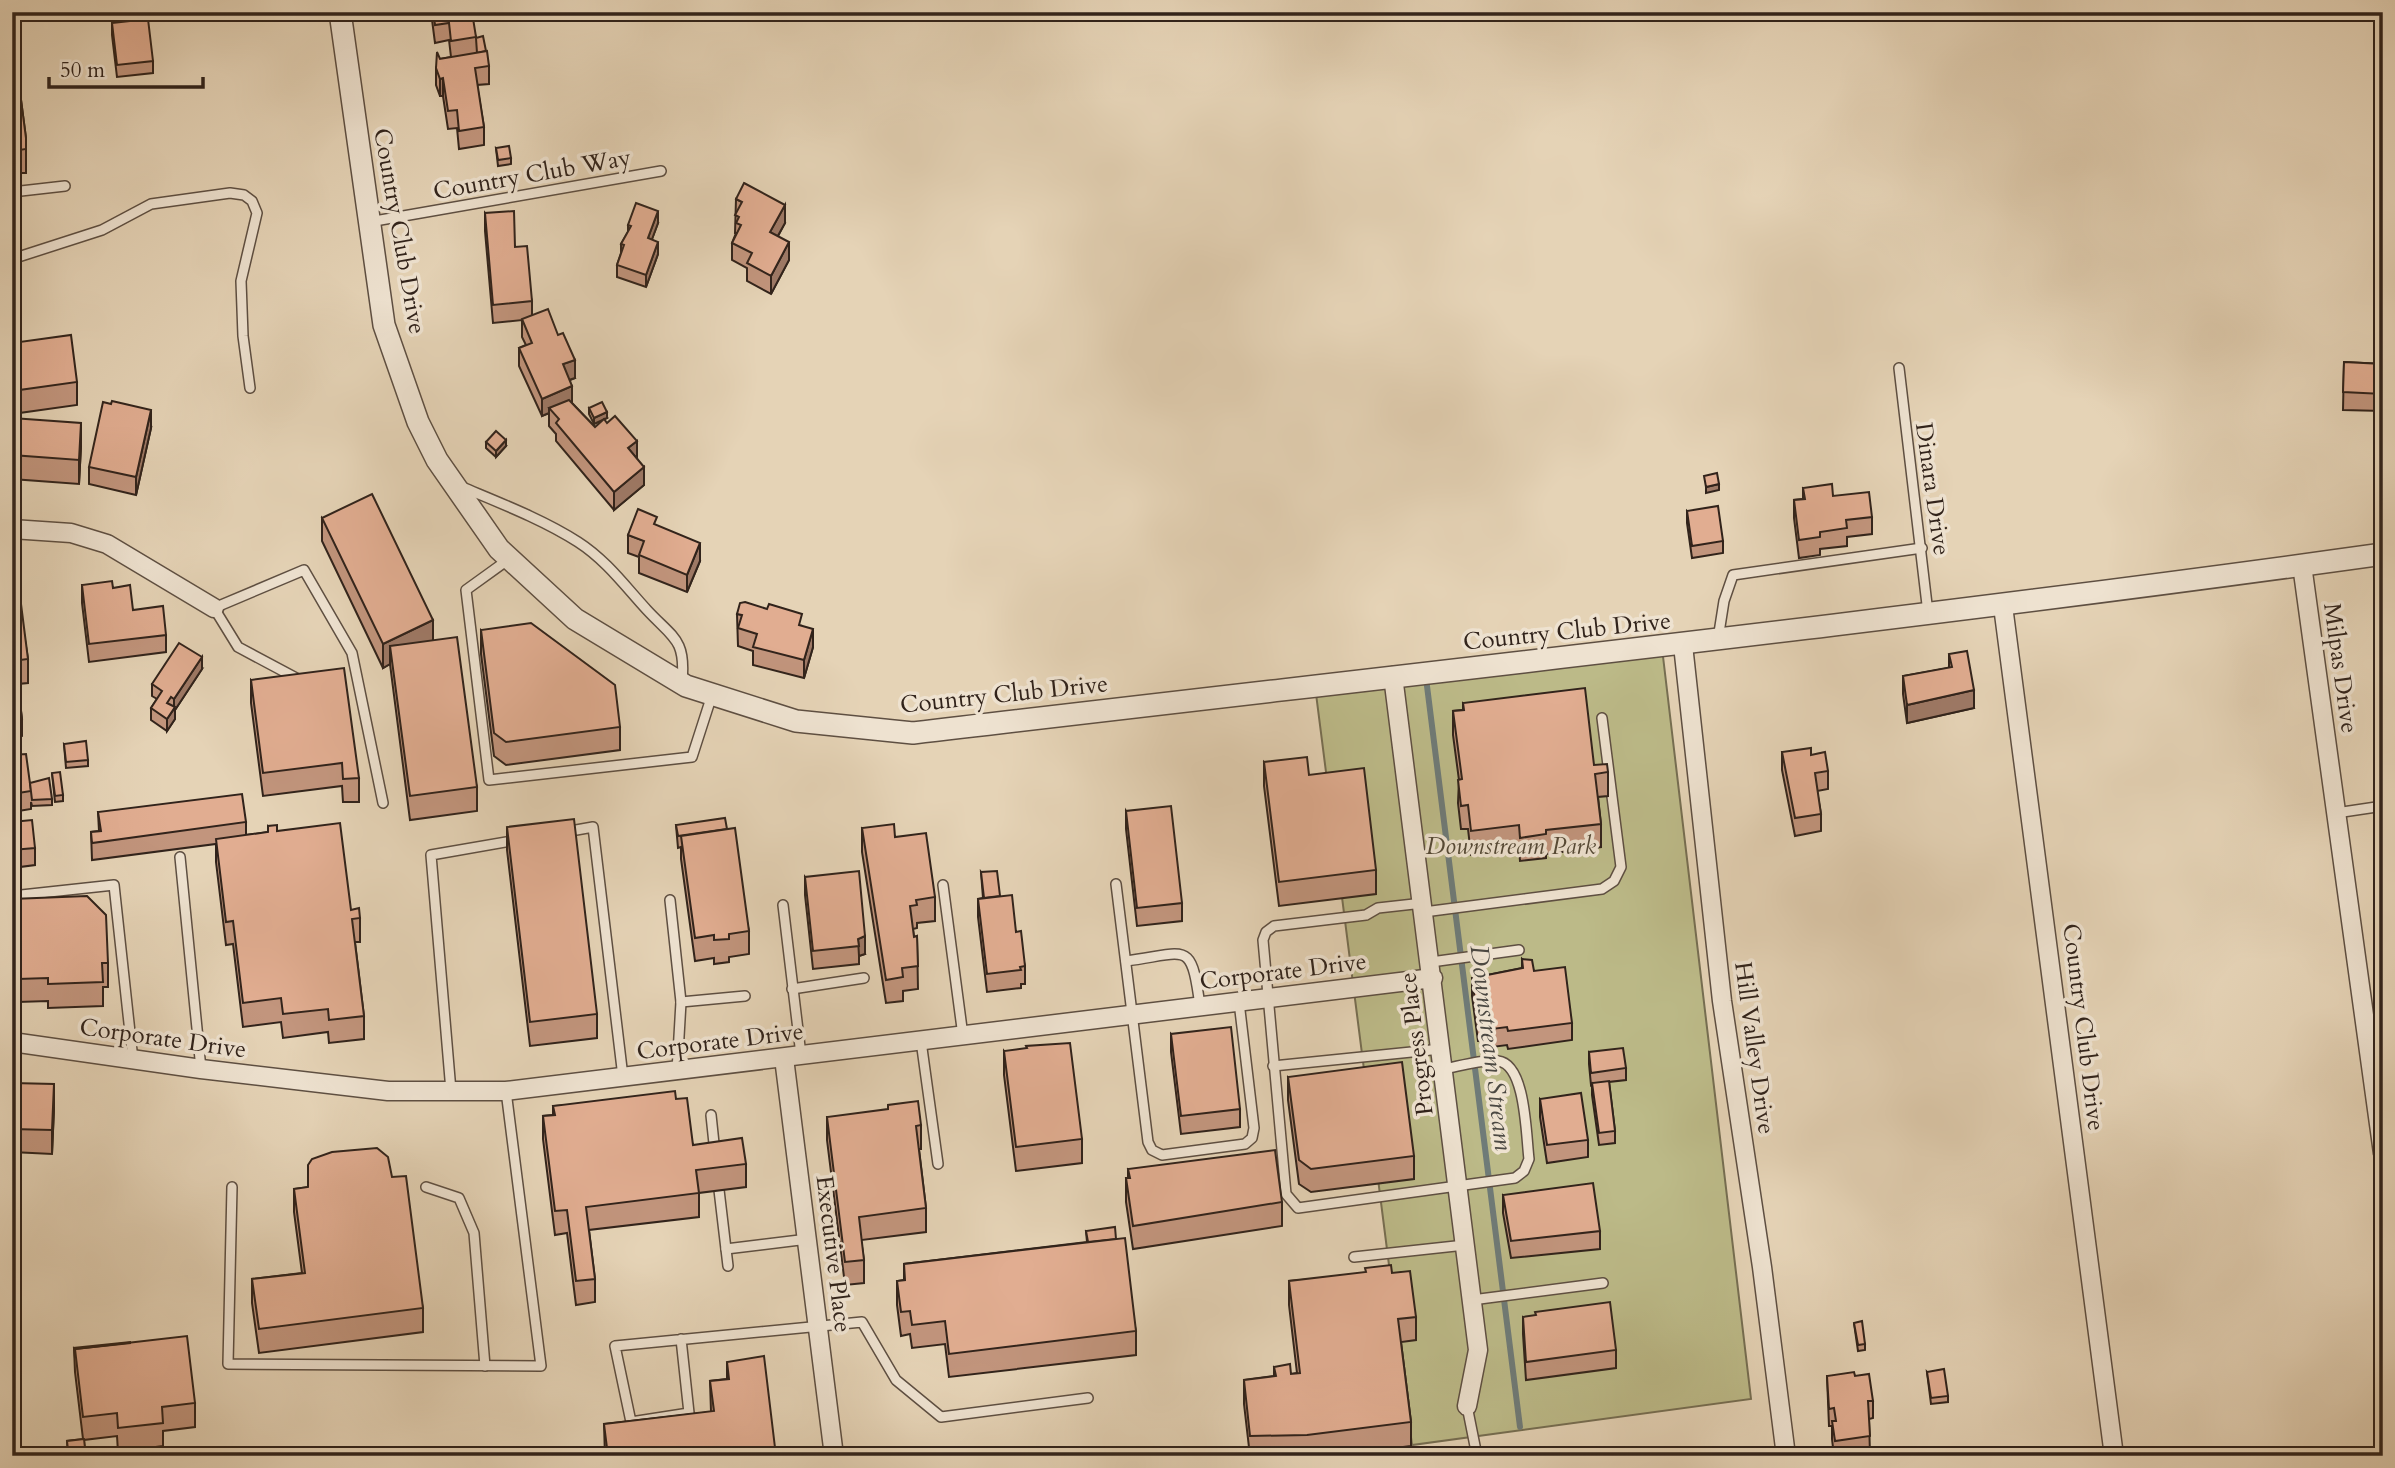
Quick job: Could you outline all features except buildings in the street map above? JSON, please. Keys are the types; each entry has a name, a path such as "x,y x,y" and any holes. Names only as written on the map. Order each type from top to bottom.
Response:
{"street":[{"name":"Country Club Drive","path":"340,12 384,325 418,422 454,484 499,549 575,619 682,684 796,721 913,733 1393,676 1718,641 2003,606 2383,554"},
{"path":"12,529 71,533 107,544 214,608"},
{"name":"Milpas Drive","path":"2302,565 2383,1153"},
{"name":"Country Club Drive","path":"2003,606 2114,1456"},
{"name":"Hill Valley Drive","path":"1684,645 1722,1001 1762,1267 1786,1456"},
{"name":"Progress Place","path":"1393,676 1478,1350 1468,1406"},
{"name":"Corporate Drive","path":"12,1042 201,1069 388,1091 506,1091 1270,998 1432,970"},
{"name":"Executive Place","path":"792,1056 808,1239 834,1456"}],"lane":[{"name":"Country Club Way","path":"368,222 661,171"},
{"path":"12,192 65,186"},
{"path":"12,259 103,230 151,204 230,192 244,195 253,201 257,213 241,281 243,336 250,388"},
{"name":"Dinara Drive","path":"1899,368 1928,615"},
{"path":"454,484 578,542 617,575 649,612 676,637 684,657 682,684"},
{"path":"1718,641 1724,601 1733,575 1922,548"},
{"path":"510,559 466,590 489,780 692,757 712,695"},
{"path":"303,682 238,647 214,608 303,570 352,653 383,803"},
{"path":"1444,1069 1498,1061 1510,1066 1518,1077 1529,1159 1524,1171 1515,1178 1298,1208 1286,1194 1263,940 1266,932 1274,926 1366,915 1378,908 1424,907 1602,889 1614,881 1620,867 1602,718"},
{"path":"2336,813 2383,806"},
{"path":"553,834 593,827 623,1077"},
{"path":"451,1091 431,855 526,839"},
{"path":"180,857 201,1069"},
{"path":"1116,884 1148,1142 1152,1150 1162,1154 1245,1144 1252,1138 1254,1128 1239,1002"},
{"path":"12,896 114,885 133,1059"},
{"path":"943,885 963,1036"},
{"path":"670,900 681,1002 677,1071"},
{"path":"783,905 792,989 792,1056"},
{"path":"1432,970 1519,950"},
{"path":"1126,961 1181,954 1189,958 1194,964 1200,1006"},
{"path":"792,989 864,978"},
{"path":"681,1002 745,996"},
{"path":"922,1041 938,1164"},
{"path":"1273,1066 1441,1049"},
{"path":"232,1187 228,1364 541,1366 506,1091"},
{"path":"917,1111 931,1108"},
{"path":"711,1115 717,1165"},
{"path":"426,1187 459,1198 474,1233 485,1366"},
{"path":"719,1190 728,1266"},
{"path":"726,1249 808,1239"},
{"path":"1354,1257 1465,1245"},
{"path":"1472,1300 1603,1283"},
{"path":"681,1339 689,1413 631,1422 615,1346 681,1339 862,1322 896,1380 941,1417 1088,1398"},
{"path":"1468,1406 1478,1456"}],"green space":[{"name":"Downstream Park","path":"1662,648 1751,1399 1412,1445 1315,686"}],"waterway":[{"name":"Downstream Stream","path":"1426,678 1520,1427"}]}
